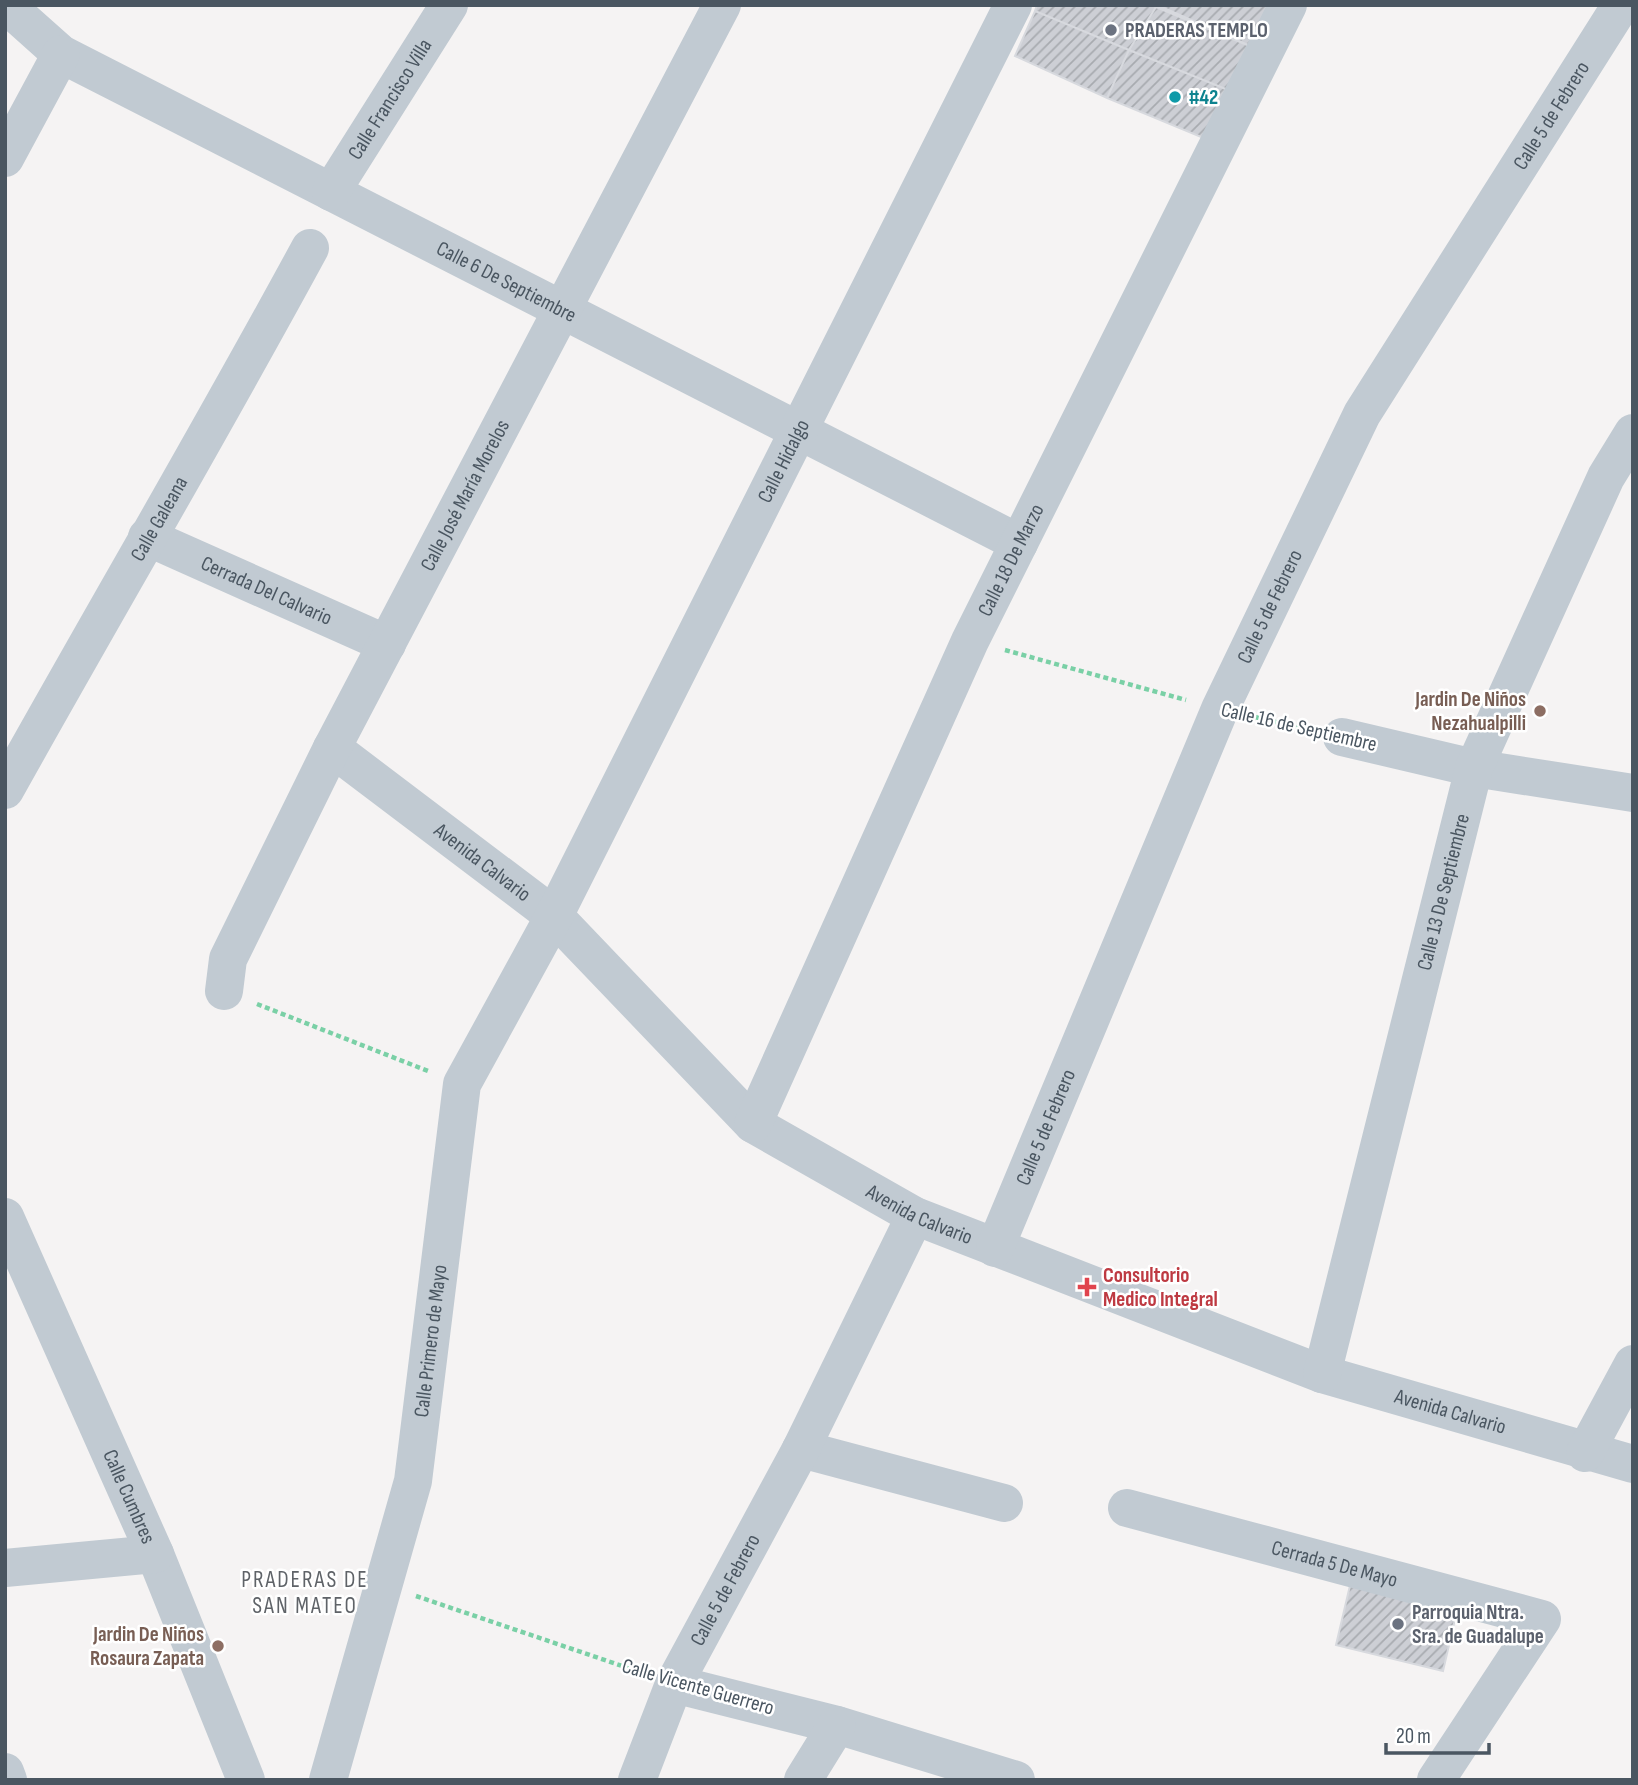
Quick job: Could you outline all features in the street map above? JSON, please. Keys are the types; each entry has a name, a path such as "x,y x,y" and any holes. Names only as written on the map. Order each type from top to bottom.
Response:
{"street":[{"name":"Calle 6 De Septiembre","path":"6,5 61,54 562,307 1019,543"},
{"name":"Calle Francisco Villa","path":"331,192 449,5"},
{"name":"Calle José María Morelos","path":"224,991 229,960 332,748 722,5"},
{"name":"Calle Hidalgo","path":"554,916 1013,5"},
{"name":"Calle 18 De Marzo","path":"753,1124 970,641 1288,5"},
{"name":"Calle 5 de Febrero","path":"995,1248 1220,709 1362,414 1621,5"},
{"path":"5,158 61,54"},
{"name":"Calle Galeana","path":"5,790 147,537 206,440 310,248"},
{"name":"Calle 13 De Septiembre","path":"1322,1374 1474,768 1606,477 1633,433"},
{"name":"Cerrada Del Calvario","path":"147,537 387,644"},
{"name":"Calle 16 de Septiembre","path":"1342,737 1474,768 1633,793"},
{"name":"Avenida Calvario","path":"332,748 554,916 753,1124 915,1216 1322,1374 1633,1464"},
{"name":"Calle Primero de Mayo","path":"328,1780 413,1481 462,1084 554,916"},
{"name":"Calle 5 de Febrero","path":"637,1780 674,1684 801,1449 915,1216"},
{"name":"Calle Cumbres","path":"5,1217 155,1554 246,1780"},
{"path":"1585,1452 1633,1364"},
{"path":"801,1449 1004,1503"},
{"name":"Cerrada 5 De Mayo","path":"1127,1508 1542,1619 1436,1780"},
{"path":"5,1569 155,1554"},
{"name":"Calle Vicente Guerrero","path":"674,1684 837,1724 1016,1780"},
{"path":"803,1780 837,1724"},
{"path":"5,1773 8,1780"}],"path":[{"name":"Calle 16 de Septiembre","path":"970,641 1220,709 1342,737"},
{"path":"224,991 462,1084"},
{"name":"Calle Vicente Guerrero","path":"384,1586 674,1684"}],"building":[{"name":"PRADERAS TEMPLO","path":"1037,5 1156,7 1129,50 1035,11"},
{"path":"1157,5 1288,5 1264,52"},
{"path":"1156,7 1264,52 1243,96 1129,50"},
{"path":"1035,11 1129,50 1107,98 1015,56"},
{"name":"#42","path":"1129,50 1243,96 1218,144 1107,98"},
{"name":"Parroquia Ntra. Sra. de Guadalupe","path":"1352,1577 1459,1602 1443,1671 1336,1645"}],"place":[{"name":"PRADERAS TEMPLO","path":"1111,30"},
{"name":"#42","path":"1175,97"},
{"name":"Jardin De Niños Nezahualpilli","path":"1540,711"},
{"name":"Consultorio Medico Integral","path":"1087,1287"},
{"name":"Parroquia Ntra. Sra. de Guadalupe","path":"1398,1624"},
{"name":"Jardin De Niños Rosaura Zapata","path":"218,1646"}],"district":[{"name":"PRADERAS DE SAN MATEO","path":"305,1593"}]}
